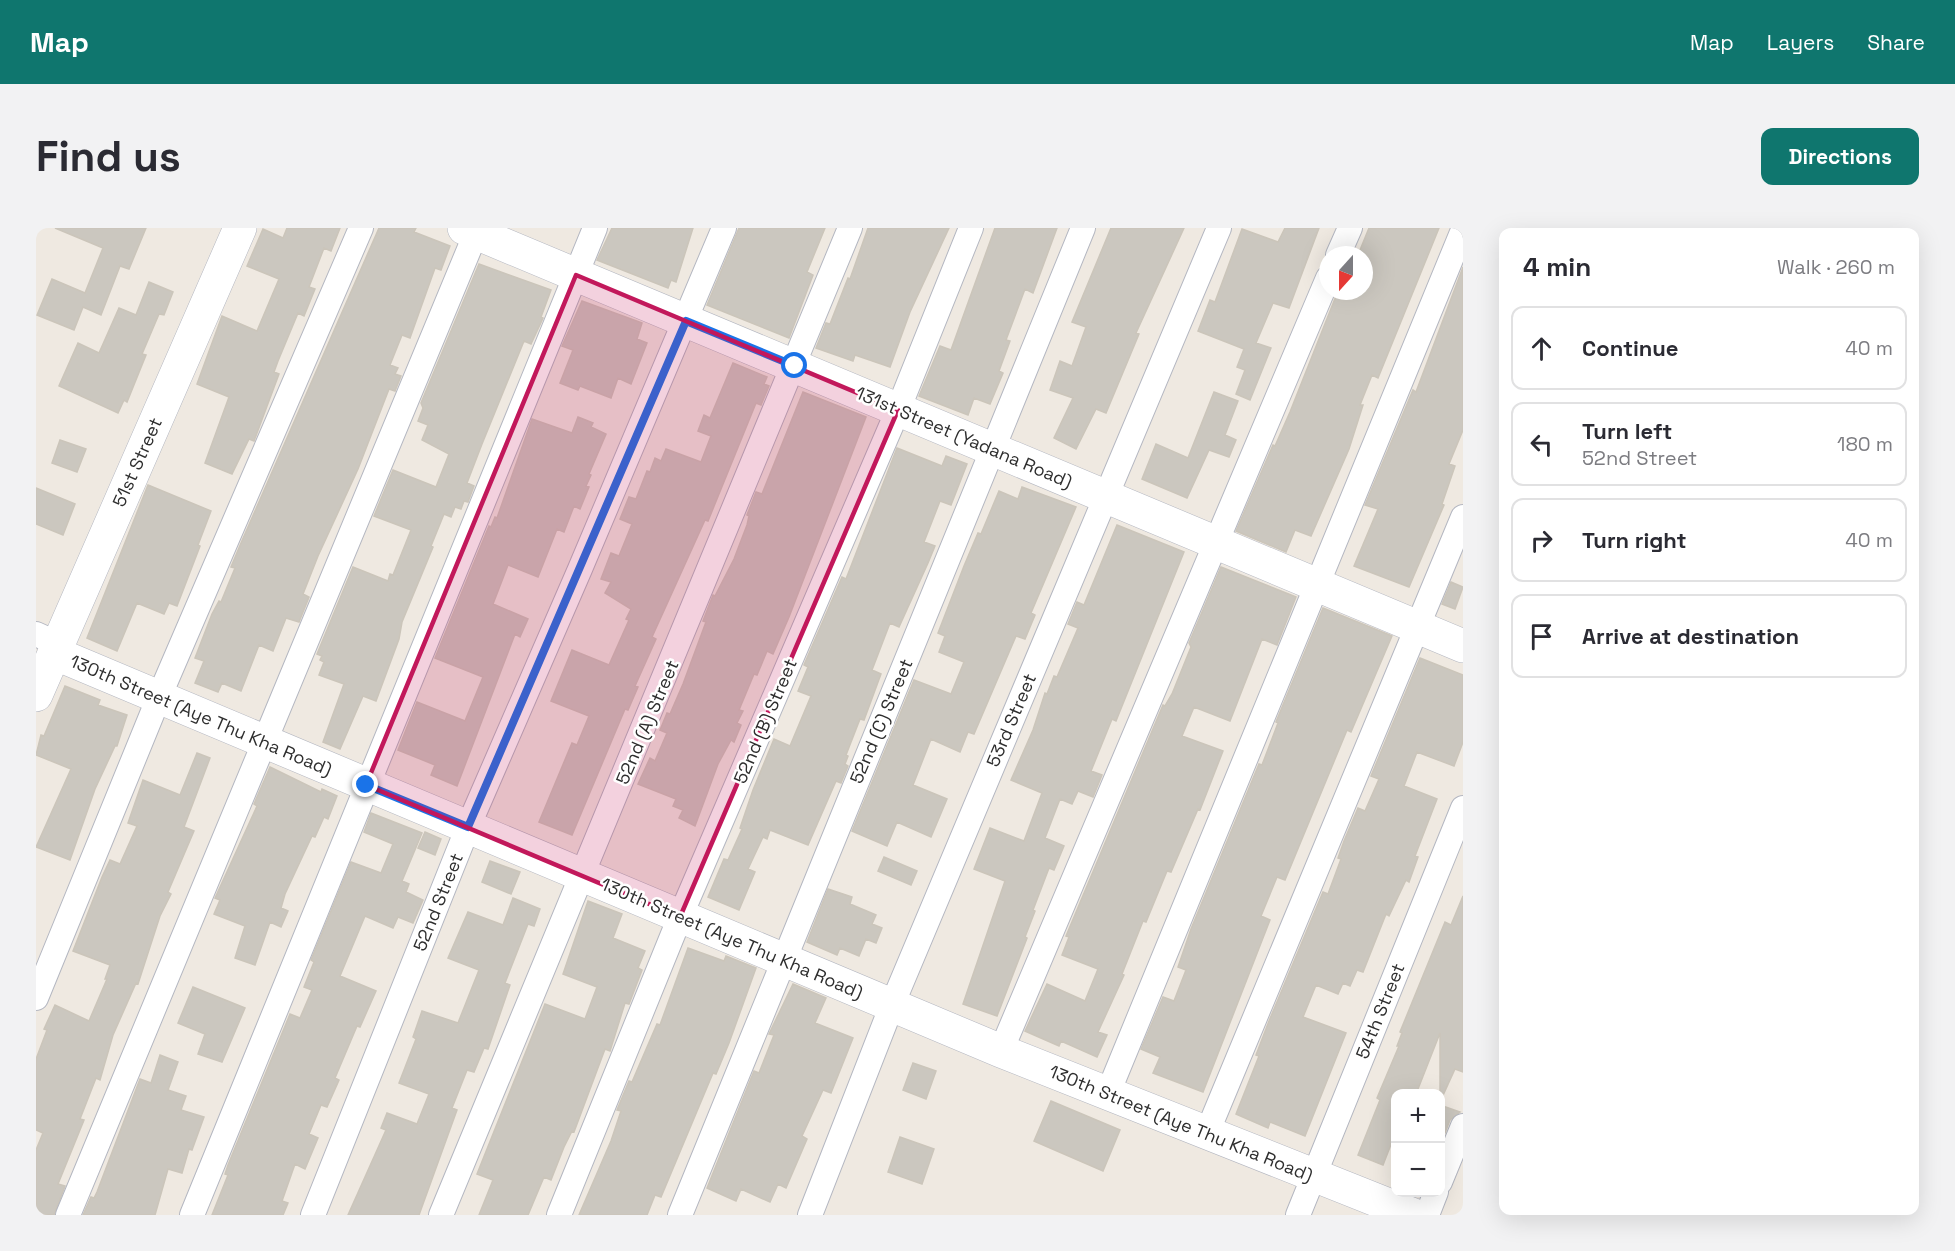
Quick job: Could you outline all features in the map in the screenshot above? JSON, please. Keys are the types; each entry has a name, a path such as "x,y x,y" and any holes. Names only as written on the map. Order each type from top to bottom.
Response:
{"street":[{"name":"51st Street","path":"36,695 49,644 240,228"},
{"path":"36,998 159,697 361,228"},
{"path":"192,1215 595,228"},
{"name":"52nd Street","path":"313,1215 468,827 724,228"},
{"name":"52nd (A) Street","path":"441,1215 795,366 850,228"},
{"name":"52nd (B) Street","path":"559,1215 680,917 898,410 971,228"},
{"name":"52nd (C) Street","path":"680,1215 782,960 994,450 1083,228"},
{"name":"53rd Street","path":"810,1215 892,1005 1219,228"},
{"path":"1342,246 1350,228"},
{"path":"68,1215 266,742 473,230"},
{"name":"131st Street (Yadana Road)","path":"473,230 1463,646"},
{"path":"1108,1093 1463,230"},
{"path":"1001,1051 1215,540 1319,299"},
{"path":"1208,1133 1463,517"},
{"name":"130th Street (Aye Thu Kha Road)","path":"49,644 159,697 782,960 1313,1177 1414,1215"},
{"name":"54th Street","path":"1298,1215 1463,808"},
{"path":"1445,1170 1463,1126"},
{"path":"1427,1215 1434,1197"}],"highlighted area":[{"path":"576,275 898,410 680,917 366,785"}],"building":[{"path":"55,228 146,228 129,269 120,266 101,315 83,307 74,330 37,315 52,279 85,293 103,248"},
{"path":"287,228 340,228 331,251 324,248 309,287 315,289 304,316 298,313 278,361 274,372 279,374 254,441 249,439 232,474 205,463 229,397 197,384 222,316 257,331 279,279 247,266 263,229 283,238"},
{"path":"379,228 416,228 414,232 450,246 441,270 435,268 410,338 402,335 390,365 398,368 395,374 401,376 395,391 389,389 358,469 318,556 303,594 309,597 299,622 286,618 273,651 259,645 241,691 222,683 218,692 195,683 204,661 195,658 212,614 219,601 221,602 235,568 231,567 241,543"},
{"path":"612,228 693,228 676,282 671,280 668,288 597,260"},
{"path":"739,228 825,228 807,272 813,275 789,338 707,305"},
{"path":"868,228 949,228 910,312 890,367 855,355 853,361 816,348 826,323 830,324 848,278 850,279"},
{"path":"995,228 1057,228 1033,293 1025,289 1006,340 1010,341 999,371 1003,373 990,404 974,398 968,415 919,396 940,346 951,350"},
{"path":"1111,228 1184,228 1136,333 1139,334 1106,413 1096,409 1076,449 1054,438 1073,398 1050,390 1060,361 1072,366 1086,327 1072,322"},
{"path":"1285,228 1319,228 1289,308 1273,303 1256,343 1271,348 1250,400 1236,394 1245,370 1237,367 1244,349 1198,331 1210,300 1215,302 1242,229 1278,242"},
{"path":"1369,228 1439,228 1378,378 1372,375 1360,405 1363,405 1349,449 1311,536 1295,530 1286,552 1236,531 1273,445 1275,446 1290,412 1334,300 1373,300 1373,246 1362,246"},
{"path":"479,264 551,290 541,317 543,318 531,344 524,341 482,444 467,483 474,486 468,502 464,501 461,509 455,507 451,517 444,514 402,622 399,639 376,701 363,696 340,749 323,742 344,684 319,675 324,662 320,660 322,656 317,654 353,567 388,581 390,574 393,575 411,530 374,516 393,470 436,487 449,454 422,440 428,425 418,421 423,408 421,403"},
{"path":"1463,267 1463,430 1449,464 1455,466 1442,504 1444,505 1409,587 1354,566 1378,509 1365,505 1413,390 1416,392"},
{"path":"149,282 173,292 164,315 159,314 142,354 146,355 127,402 124,400 118,413 59,386 78,343 99,353 119,308 136,315"},
{"path":"582,301 642,323 637,339 647,343 631,384 618,378 611,398 580,386 578,390 560,383 573,350 562,346"},
{"path":"733,363 767,377 764,384 769,386 761,405 756,403 708,521 705,520 652,637 656,639 635,686 638,687 628,710 625,709 572,835 539,822 572,743 577,745 589,716 551,701 572,650 609,665 629,620 626,619 631,609 605,593 611,582 601,579 611,553 619,556 632,524 620,519 629,497 636,499 647,471 650,472 655,458 661,461 666,449 701,462 711,436 698,431 704,415 710,418"},
{"path":"803,392 866,417 789,617 773,654 767,651 757,675 754,674 739,710 743,711 737,723 741,725 734,742 731,740 718,764 695,826 679,818 683,810 673,806 676,799 638,784 650,758 655,761 667,733 660,730 683,684 706,622 703,621 713,595 715,596 734,559 756,492 762,494"},
{"path":"1214,392 1238,401 1225,435 1236,440 1229,457 1209,450 1187,498 1142,479 1156,444 1188,458"},
{"path":"578,417 593,423 591,427 606,434 589,474 591,475 586,486 589,487 580,509 574,506 564,532 557,529 538,577 508,565 493,604 528,619 520,637 515,634 457,786 431,775 435,765 398,750 417,702 465,721 483,677 435,658 489,526 491,527 495,517 497,518 532,419 572,433"},
{"path":"60,440 86,449 77,472 52,463"},
{"path":"897,448 942,466 946,456 967,464 951,505 940,501 924,542 935,546 899,627 890,623 872,670 881,674 864,720 860,719 846,755 848,756 845,764 848,766 841,783 836,781 808,845 770,830 767,839 763,837 748,869 755,872 739,910 708,897 724,859 728,860 742,829 740,828 753,790 774,739 790,746 811,696 798,691 808,667 804,665 842,577 846,579"},
{"path":"148,485 211,511 177,606 169,603 164,614 137,603 117,651 87,638"},
{"path":"1022,487 1076,507 1031,613 1035,615 1025,639 1016,636 974,734 968,732 960,752 931,739 913,785 947,799 931,837 897,822 887,846 852,831 914,680 951,694 964,662 939,652 945,636 938,633 978,533 981,534 999,491 1018,499"},
{"path":"36,488 75,504 63,535 36,524"},
{"path":"1117,525 1184,552 1116,721 1112,719 1091,771 1102,775 1093,797 1078,791 1072,804 1060,799 1045,838 1064,846 1054,870 1049,868 1033,910 1035,911 1025,937 1027,938 997,1016 963,1004 1005,881 974,869 990,828 1024,841 1042,793 1011,780 1033,730 1045,693 1047,694 1054,676 1057,677 1078,628 1068,624 1077,602 1084,605"},
{"path":"1221,567 1296,597 1277,645 1262,639 1230,721 1194,707 1182,736 1223,751 1200,810 1198,809 1171,872 1167,871 1146,922 1143,921 1122,974 1124,975 1098,1032 1107,1035 1097,1057 1061,1041 1059,1046 1025,1031 1047,984 1085,1001 1098,969 1062,955 1069,937 1066,936 1163,705 1165,706 1172,694 1191,647 1189,643"},
{"path":"1451,582 1463,587 1455,609 1442,604"},
{"path":"1323,608 1392,636 1351,732 1347,730 1285,880 1277,877 1261,916 1270,920 1203,1092 1153,1073 1160,1057 1141,1049 1163,997 1174,1001 1186,970 1178,967 1191,929 1259,764 1262,765 1278,723 1276,722"},
{"path":"1420,658 1463,675 1463,742 1454,766 1417,752 1404,786 1437,799 1415,856 1418,857 1409,882 1406,880 1389,916 1386,914 1363,972 1357,970 1350,986 1343,983 1338,994 1316,985 1303,1017 1346,1033 1305,1136 1270,1122 1268,1128 1236,1114 1259,1056 1256,1055 1269,1021 1323,892 1328,894 1341,859 1338,858 1358,808 1365,811 1379,779 1371,776"},
{"path":"65,686 100,700 98,705 127,715 117,746 95,789 70,860 36,847 71,769 36,755 41,735 44,736"},
{"path":"197,753 210,758 184,827 194,831 168,892 171,894 160,916 138,984 136,983 113,1035 100,1080 96,1078 80,1119 84,1120 58,1184 65,1186 54,1215 36,1215 36,1150 43,1133 36,1130 36,1059 47,1030 44,1029 55,1005 89,1021 107,979 105,979 110,965 73,951 102,877 110,860 120,864 137,826 128,823 143,780 180,795"},
{"path":"270,767 321,792 322,789 337,796 328,819 324,817 315,837 312,836 285,894 281,908 288,911 281,927 270,922 255,965 235,958 245,926 214,914 220,900 215,898 257,806 254,804"},
{"path":"371,813 422,833 402,881 409,884 406,892 423,900 413,923 398,917 393,928 365,916 340,976 376,991 360,1027 357,1026 335,1078 339,1080 327,1107 321,1105 309,1134 318,1138 305,1169 295,1164 282,1201 288,1203 283,1215 212,1215 228,1175 225,1174 228,1165 290,1014 300,1018 312,990 304,987 314,962 311,960 351,862 381,873 393,844 364,832"},
{"path":"425,832 441,839 435,855 418,848"},
{"path":"884,857 917,871 911,885 878,871"},
{"path":"490,861 520,872 511,894 482,882"},
{"path":"828,889 852,897 850,904 876,915 872,924 882,928 876,943 866,939 859,956 840,948 837,955 807,942"},
{"path":"1463,896 1463,1072 1455,1069 1445,1091 1445,1089 1440,1089 1440,1033 1418,1089 1391,1089 1391,1144 1383,1165 1358,1155 1380,1100 1377,1098 1399,1046 1397,1046 1402,1033 1400,1032 1445,922 1451,925"},
{"path":"513,898 540,909 534,926 528,924 505,983 510,985 488,1049 484,1048 474,1072 467,1070 452,1108 457,1110 419,1215 348,1215 386,1130 381,1128 387,1113 417,1124 429,1094 399,1083 416,1039 413,1037 422,1011 458,1023 479,970 448,958 468,912 503,925"},
{"path":"588,901 622,914 613,938 645,951 638,968 642,970 629,1004 625,1003 610,1051 605,1049 574,1132 572,1131 564,1147 551,1180 544,1177 528,1215 479,1215 493,1180 477,1174 545,1004 585,1019 597,987 563,974"},
{"path":"688,948 724,961 726,956 756,968 729,1043 716,1074 713,1073 661,1197 655,1195 647,1215 579,1215 611,1141 621,1111 617,1110 657,1024 660,1025"},
{"path":"793,984 826,998 815,1023 853,1038 831,1093 823,1090 802,1136 807,1139 786,1188 778,1184 770,1202 741,1189 736,1201 707,1188 754,1071 759,1073 774,1035 769,1034"},
{"path":"193,987 245,1008 222,1062 198,1054 205,1034 178,1023"},
{"path":"160,1055 178,1062 168,1090 186,1096 181,1110 204,1117 192,1150 189,1149 182,1173 168,1169 155,1215 83,1215 91,1197 94,1198 97,1192 140,1079 151,1083"},
{"path":"913,1063 936,1071 926,1099 903,1090"},
{"path":"1051,1101 1120,1130 1103,1171 1034,1141"},
{"path":"1445,1107 1460,1112 1450,1120 1445,1133"},
{"path":"900,1137 934,1149 922,1184 888,1172"}],"route":[{"path":"366,785 468,827 686,321 795,366"}]}
